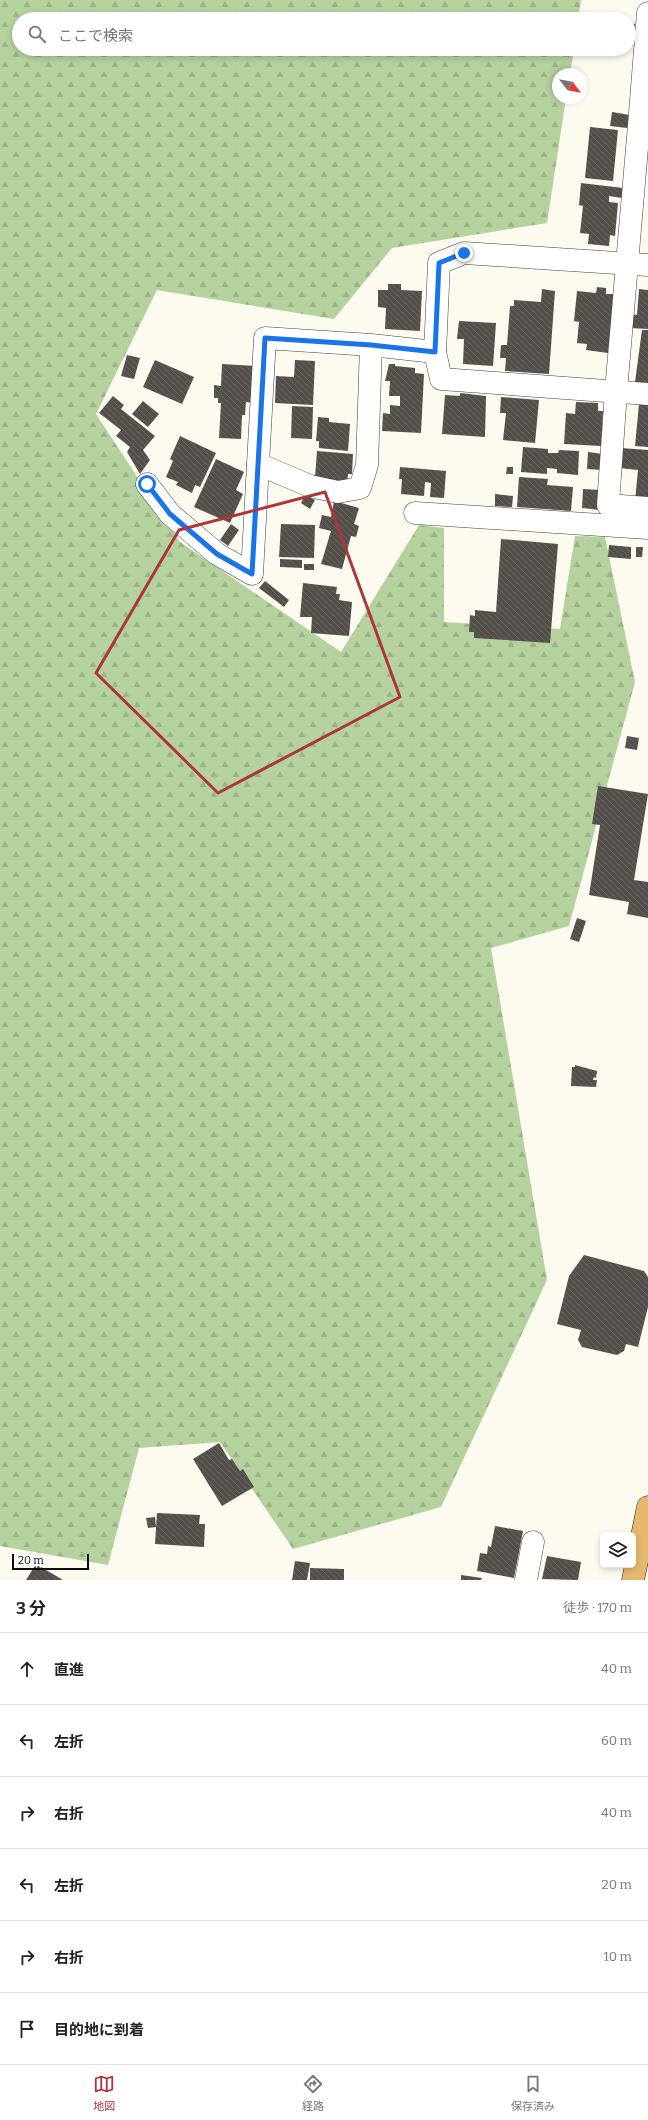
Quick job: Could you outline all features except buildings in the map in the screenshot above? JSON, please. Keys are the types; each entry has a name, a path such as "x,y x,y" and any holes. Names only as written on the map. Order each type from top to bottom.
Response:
{"highway":[{"path":"633,1580 648,1507"}],"street":[{"path":"648,13 638,265 616,391 608,505 648,508"},
{"path":"638,265 464,253 439,263 435,352 441,379 648,394"},
{"path":"147,484 170,514 199,539 217,554 252,574 265,338 371,345 435,352"},
{"path":"258,464 310,486 338,492 360,488 367,465 371,345"},
{"path":"416,513 648,528"},
{"path":"526,1580 533,1542"}],"highlighted area":[{"path":"325,492 400,697 218,793 96,673 179,530"}],"green space":[{"path":"0,0 581,0 579,12 12,12 12,56 573,56 571,68 552,68 552,104 565,104 547,223 392,248 334,319 157,290 96,414 180,542 341,652 419,525 444,528 444,622 560,629 575,536 605,537 635,682 569,926 491,948 547,1280 441,1507 293,1549 220,1442 139,1448 108,1565 0,1546"}],"route":[{"path":"147,484 170,514 217,554 252,574 265,338 371,345 435,352 439,263 464,253"}]}
